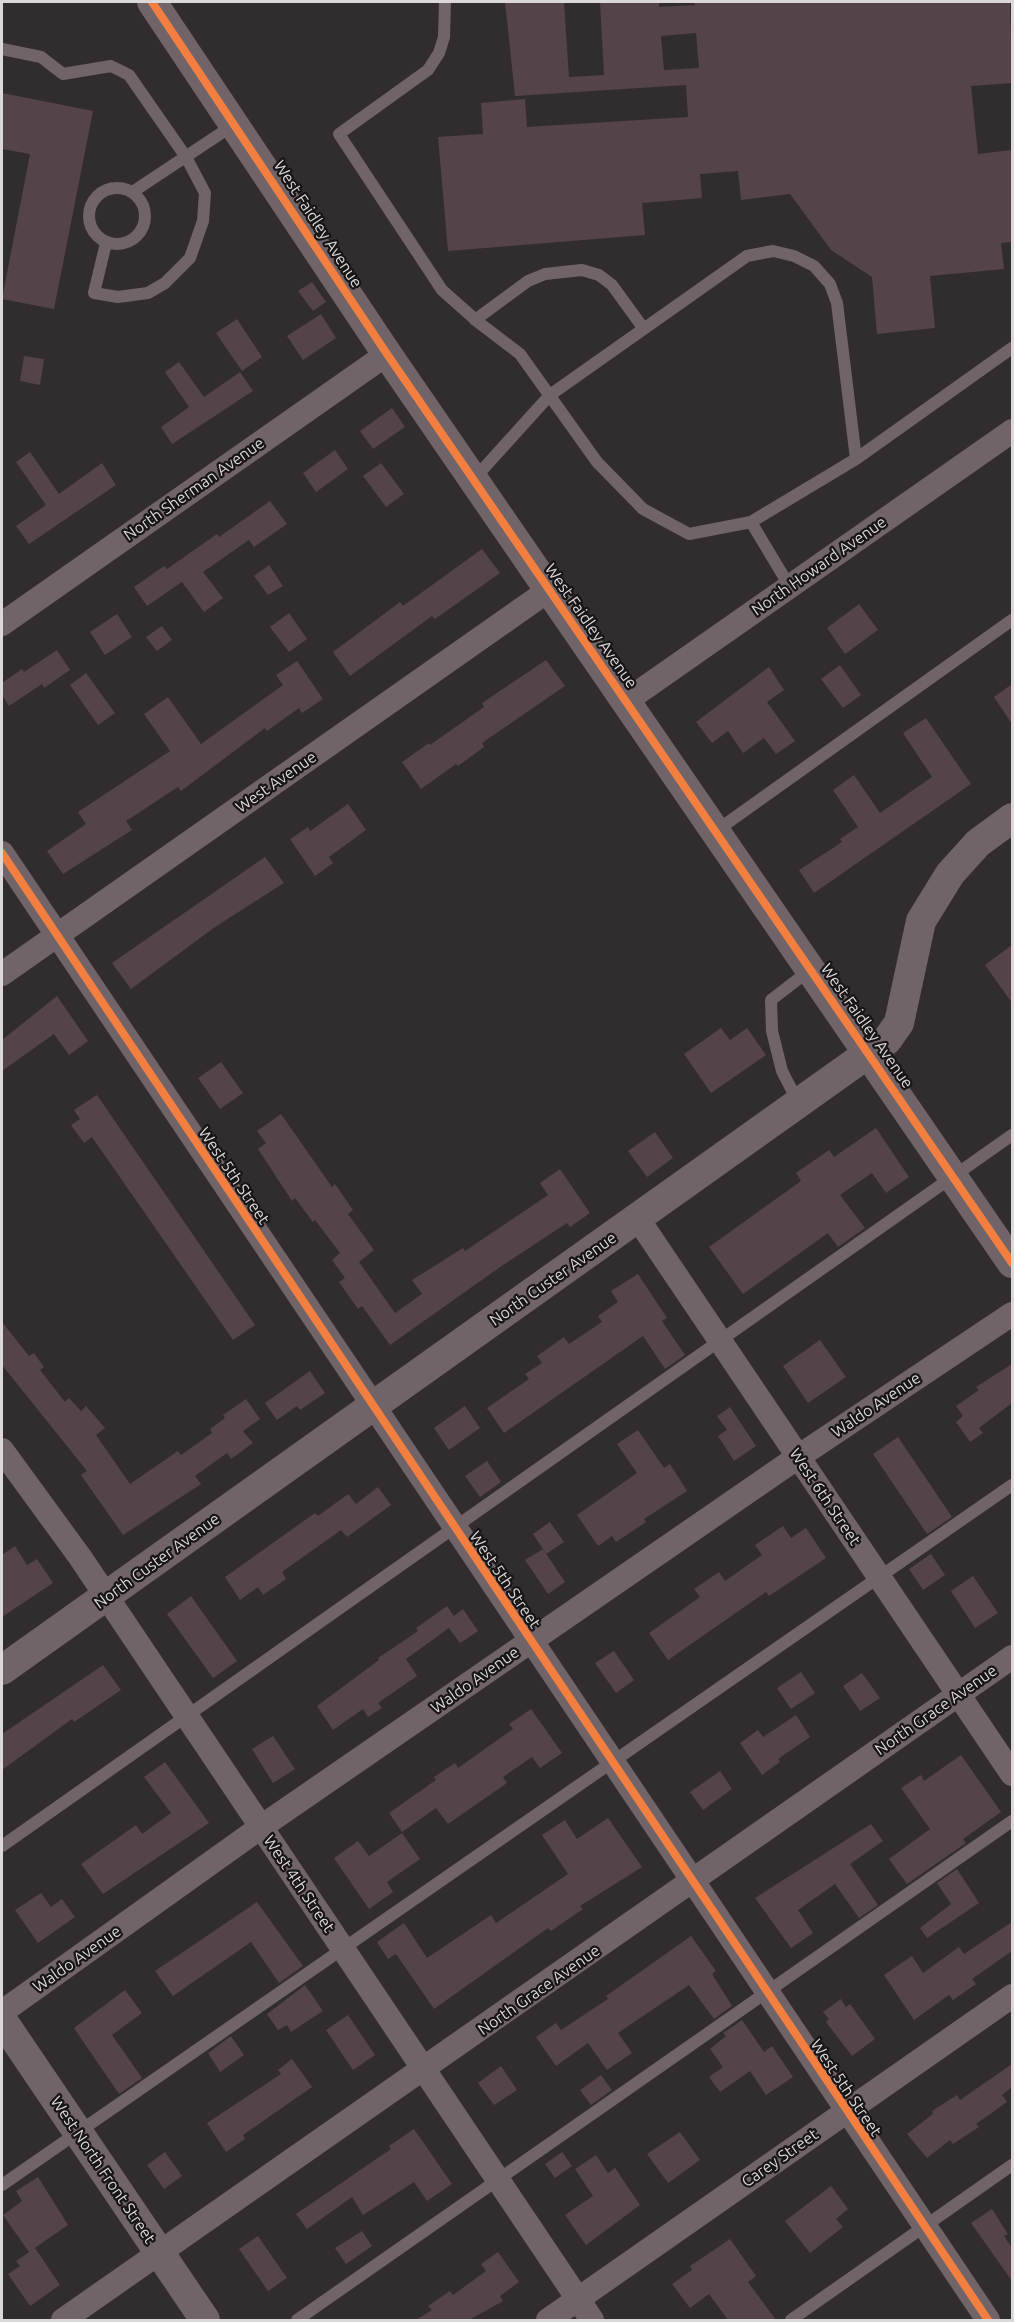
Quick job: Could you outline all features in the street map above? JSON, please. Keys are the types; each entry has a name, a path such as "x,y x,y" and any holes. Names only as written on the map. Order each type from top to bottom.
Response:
{"street":[{"name":"West Faidley Avenue","path":"152,2 236,123 387,354 1012,1263"},
{"name":"North Sherman Avenue","path":"2,624 387,354"},
{"name":"North Howard Avenue","path":"626,701 1012,431"},
{"name":"West Avenue","path":"2,974 549,590"},
{"name":"North Custer Avenue","path":"2,1670 870,1055 887,1040 899,1023 921,921 950,874 978,843 1012,818"},
{"name":"West 5th Street","path":"2,854 691,1882 988,2320"},
{"name":"West 6th Street","path":"638,1219 1012,1774"},
{"name":"Waldo Avenue","path":"2,2012 261,1827 798,1457 1012,1314"},
{"name":"West 4th Street","path":"2,1450 49,1513 187,1716 592,2320"},
{"name":"North Grace Avenue","path":"63,2320 424,2071 1012,1657"},
{"name":"Carey Street","path":"548,2320 1012,1996"},
{"name":"West North Front Street","path":"2,2020 205,2320"}],"lane":[{"path":"445,2 444,37 440,53 428,70 339,134 442,290 475,320 520,354 597,462 643,509 689,534 750,522 856,459 1012,348"},
{"path":"2,49 41,57 63,74 111,66 129,75 186,157 206,193 203,221 189,258 165,283 148,293 118,297 94,293 106,243"},
{"path":"134,191 236,123"},
{"path":"115,186 134,191 144,204 146,221 142,229 138,236 123,244 106,243 92,230 88,211 97,194 115,186"},
{"path":"474,480 550,395 747,256 773,251 794,256 813,266 830,284 837,303 856,459"},
{"path":"475,320 528,281 545,274 582,270 599,274 612,285 644,329"},
{"path":"750,522 790,587"},
{"path":"716,831 1012,620"},
{"path":"799,1105 782,1071 772,1031 771,1000 811,969"},
{"path":"2,1846 1012,1135"},
{"path":"2,2185 1012,1485"},
{"path":"297,2320 1012,1821"},
{"path":"791,2320 1012,2165"}],"building":[{"path":"505,2 564,2 569,77 604,75 600,2 659,2 659,7 695,5 694,2 1010,2 1012,83 971,86 978,154 1012,150 1012,242 1001,243 1004,269 930,276 935,328 877,334 872,277 831,250 790,194 741,200 738,171 700,174 702,198 642,203 645,235 448,251 438,137 483,134 481,103 525,99 527,127 688,117 686,85 515,96","holes":["696,33 699,68 664,70 661,36"]},
{"path":"2,93 93,111 54,309 2,299 30,154 2,149"},
{"path":"312,282 326,302 313,311 298,291"},
{"path":"321,314 336,338 303,360 287,336"},
{"path":"237,319 262,357 242,371 216,333"},
{"path":"24,356 44,359 40,385 20,381"},
{"path":"179,362 204,397 240,372 253,391 172,444 161,427 189,407 165,372"},
{"path":"392,408 405,427 373,449 360,431"},
{"path":"335,450 348,469 316,492 303,473"},
{"path":"30,452 59,494 102,463 116,485 29,544 16,526 46,505 16,462"},
{"path":"381,463 404,494 386,507 363,476"},
{"path":"270,501 287,524 254,547 249,540 203,572 223,598 204,612 182,582 147,606 134,587 164,566 167,569 217,534 219,537"},
{"path":"482,549 500,573 435,619 432,616 350,676 333,652 400,602 403,606"},
{"path":"269,565 283,586 268,595 254,576"},
{"path":"859,604 878,630 845,654 827,628"},
{"path":"289,613 307,639 289,652 270,627"},
{"path":"117,614 132,637 105,655 90,632"},
{"path":"162,626 172,640 157,651 146,637"},
{"path":"57,650 70,670 44,688 42,684 9,706 2,695 2,683 22,669 24,672"},
{"path":"546,660 565,686 482,743 484,747 458,766 456,764 421,789 402,762 484,707 482,703"},
{"path":"297,661 323,699 302,713 299,708 267,731 265,728 181,791 178,787 126,821 132,830 63,874 47,851 86,824 78,812 170,751 144,714 168,697 201,744 283,685 276,675"},
{"path":"840,665 861,695 843,708 821,679"},
{"path":"769,667 784,690 767,702 795,741 776,754 764,738 743,753 728,731 712,743 696,722"},
{"path":"86,673 115,713 98,725 70,685"},
{"path":"1012,684 1012,724 994,697"},
{"path":"926,718 971,784 814,893 799,870 842,842 840,839 858,827 833,790 854,775 880,813 932,777 903,733"},
{"path":"348,804 366,830 329,857 333,863 315,876 290,839 308,827 310,831"},
{"path":"265,857 284,883 215,927 131,989 112,963"},
{"path":"1012,945 1012,1003 985,965"},
{"path":"57,996 88,1041 69,1055 54,1034 2,1071 2,1040"},
{"path":"721,1028 730,1040 747,1028 766,1055 711,1093 684,1054"},
{"path":"221,1062 243,1093 220,1109 198,1078"},
{"path":"97,1095 255,1325 233,1340 92,1137 84,1143 71,1125 80,1119 74,1110"},
{"path":"281,1114 332,1187 335,1184 353,1210 348,1214 374,1250 359,1262 395,1313 422,1294 412,1280 463,1248 465,1251 548,1195 540,1183 560,1169 590,1213 570,1227 567,1223 503,1265 390,1345 362,1306 358,1309 339,1282 345,1278 332,1260 340,1253 295,1198 292,1201 258,1149 266,1143 257,1131"},
{"path":"876,1128 909,1177 886,1193 872,1173 840,1195 865,1228 838,1247 828,1233 743,1294 709,1247 801,1181 796,1173 829,1150 834,1157"},
{"path":"655,1132 673,1158 647,1177 628,1151"},
{"path":"638,1274 667,1318 662,1321 685,1355 665,1369 643,1336 504,1433 487,1408 529,1379 525,1374 542,1363 537,1356 564,1337 569,1344 602,1322 598,1316 618,1302 611,1291"},
{"path":"2,1322 29,1356 34,1353 44,1367 40,1370 65,1402 69,1398 81,1411 86,1406 105,1428 96,1435 130,1484 178,1451 181,1455 212,1433 210,1429 225,1418 223,1415 246,1399 260,1419 243,1431 253,1443 231,1459 227,1453 195,1476 201,1484 123,1535 81,1475 87,1471 2,1365"},
{"path":"820,1340 846,1377 808,1403 783,1366"},
{"path":"1012,1364 1012,1403 979,1428 983,1433 970,1442 956,1422 963,1416 956,1406 979,1390 976,1387"},
{"path":"310,1371 325,1393 300,1410 297,1406 277,1420 265,1403"},
{"path":"465,1406 480,1428 449,1450 434,1428"},
{"path":"730,1407 756,1446 734,1461 718,1436 727,1430 717,1416"},
{"path":"638,1430 664,1468 670,1464 687,1491 644,1519 646,1522 616,1542 612,1536 598,1546 577,1515 637,1473 617,1444"},
{"path":"898,1437 952,1517 927,1534 873,1454"},
{"path":"487,1461 501,1482 480,1497 465,1476"},
{"path":"378,1487 391,1505 347,1537 341,1530 282,1572 286,1579 263,1595 258,1587 240,1600 225,1577 315,1513 318,1516 348,1494 356,1504"},
{"path":"550,1522 564,1542 546,1554 533,1534"},
{"path":"783,1526 791,1538 806,1528 826,1558 769,1596 766,1592 668,1660 649,1633 700,1597 694,1589 719,1572 725,1581 762,1555 755,1545"},
{"path":"15,1546 27,1565 37,1559 53,1583 2,1617 2,1555"},
{"path":"543,1549 565,1582 548,1594 525,1560"},
{"path":"931,1554 945,1575 923,1590 909,1569"},
{"path":"973,1576 998,1613 975,1628 951,1591"},
{"path":"191,1596 237,1661 213,1678 167,1614"},
{"path":"447,1606 454,1616 463,1609 478,1631 460,1643 449,1628 406,1659 417,1676 378,1703 382,1708 368,1717 363,1709 333,1730 317,1706 379,1660 378,1658 418,1631 416,1628"},
{"path":"614,1651 634,1680 616,1693 595,1663"},
{"path":"103,1665 121,1690 74,1722 72,1719 2,1770 2,1734"},
{"path":"801,1672 815,1693 791,1709 777,1688"},
{"path":"862,1673 880,1698 860,1711 843,1686"},
{"path":"531,1709 562,1753 540,1768 532,1757 503,1777 507,1783 448,1824 436,1808 402,1832 389,1813 436,1780 434,1777 455,1763 458,1768 513,1729 509,1724"},
{"path":"796,1715 810,1737 778,1759 780,1762 762,1775 740,1743 758,1730 763,1737"},
{"path":"273,1736 295,1769 273,1783 252,1749"},
{"path":"961,1755 1001,1812 963,1839 966,1843 907,1884 889,1859 930,1829 901,1788 921,1775 924,1781"},
{"path":"165,1762 209,1823 103,1894 81,1864 136,1825 142,1834 171,1813 144,1777"},
{"path":"720,1771 732,1789 703,1810 690,1792"},
{"path":"608,1818 642,1867 580,1906 583,1909 551,1931 548,1928 434,2009 396,1954 388,1959 377,1942 404,1923 427,1958 491,1915 496,1923 568,1874 542,1835 565,1820 577,1839"},
{"path":"871,1824 883,1841 850,1864 878,1905 859,1918 835,1884 798,1910 813,1933 791,1948 755,1898"},
{"path":"402,1833 420,1859 387,1882 393,1892 369,1909 334,1858 358,1841 369,1856"},
{"path":"957,1869 979,1903 927,1938 920,1928 951,1904 937,1883"},
{"path":"41,1893 51,1907 62,1899 75,1917 38,1943 15,1910"},
{"path":"257,1902 303,1966 279,1983 251,1942 173,1996 155,1971"},
{"path":"1012,1922 1012,1951 972,1979 976,1984 953,2000 949,1995 914,2020 884,1975 912,1956 923,1973 959,1947 964,1954"},
{"path":"691,1936 716,1971 712,1974 732,2006 714,2019 689,1985 618,2033 632,2053 607,2070 588,2043 556,2066 536,2037 556,2023 561,2030 608,1999 606,1996"},
{"path":"305,1985 323,2011 291,2032 287,2025 278,2030 267,2014"},
{"path":"125,1990 142,2013 112,2035 142,2078 119,2094 74,2028"},
{"path":"841,1999 846,2007 850,2004 875,2039 852,2056 826,2022 829,2019 823,2012"},
{"path":"348,2015 375,2055 353,2070 326,2030"},
{"path":"742,2020 764,2052 772,2046 793,2077 766,2095 750,2071 720,2092 709,2077 723,2067 710,2049 726,2036 723,2033"},
{"path":"231,2036 244,2055 220,2072 208,2053"},
{"path":"292,2059 312,2087 243,2135 245,2139 226,2152 207,2123 281,2074 278,2070"},
{"path":"1012,2064 1012,2087 1002,2095 1007,2102 976,2124 979,2127 953,2144 950,2140 927,2158 907,2134 933,2114 932,2111 957,2095 960,2100"},
{"path":"501,2066 517,2090 494,2105 478,2083"},
{"path":"601,2075 612,2090 591,2105 580,2090"},
{"path":"414,2129 452,2184 427,2201 414,2182 363,2215 352,2197 307,2229 296,2214 391,2149 389,2146"},
{"path":"680,2132 700,2160 668,2183 647,2154"},
{"path":"165,2152 182,2176 164,2189 147,2165"},
{"path":"562,2152 572,2166 555,2178 545,2164"},
{"path":"596,2155 608,2173 615,2168 640,2205 586,2245 565,2215 593,2196 575,2169"},
{"path":"38,2177 68,2225 29,2252 3,2215 22,2201 16,2191"},
{"path":"831,2186 848,2209 836,2219 843,2227 810,2253 785,2221"},
{"path":"992,2209 1008,2234 1004,2236 1012,2248 1012,2281 971,2223"},
{"path":"362,2231 372,2246 346,2264 335,2248"},
{"path":"258,2236 287,2278 268,2291 239,2249"},
{"path":"730,2239 756,2276 748,2282 776,2320 728,2320 709,2294 690,2308 672,2284 692,2270 690,2266"},
{"path":"35,2248 60,2285 30,2306 8,2274 20,2266 16,2261"},
{"path":"498,2252 519,2282 500,2296 503,2301 469,2320 416,2320 432,2310 428,2306 450,2291 453,2295 486,2271 481,2264"}],"cycle path":[{"path":"152,2 387,354 1012,1263"},
{"path":"2,853 988,2320"}]}
